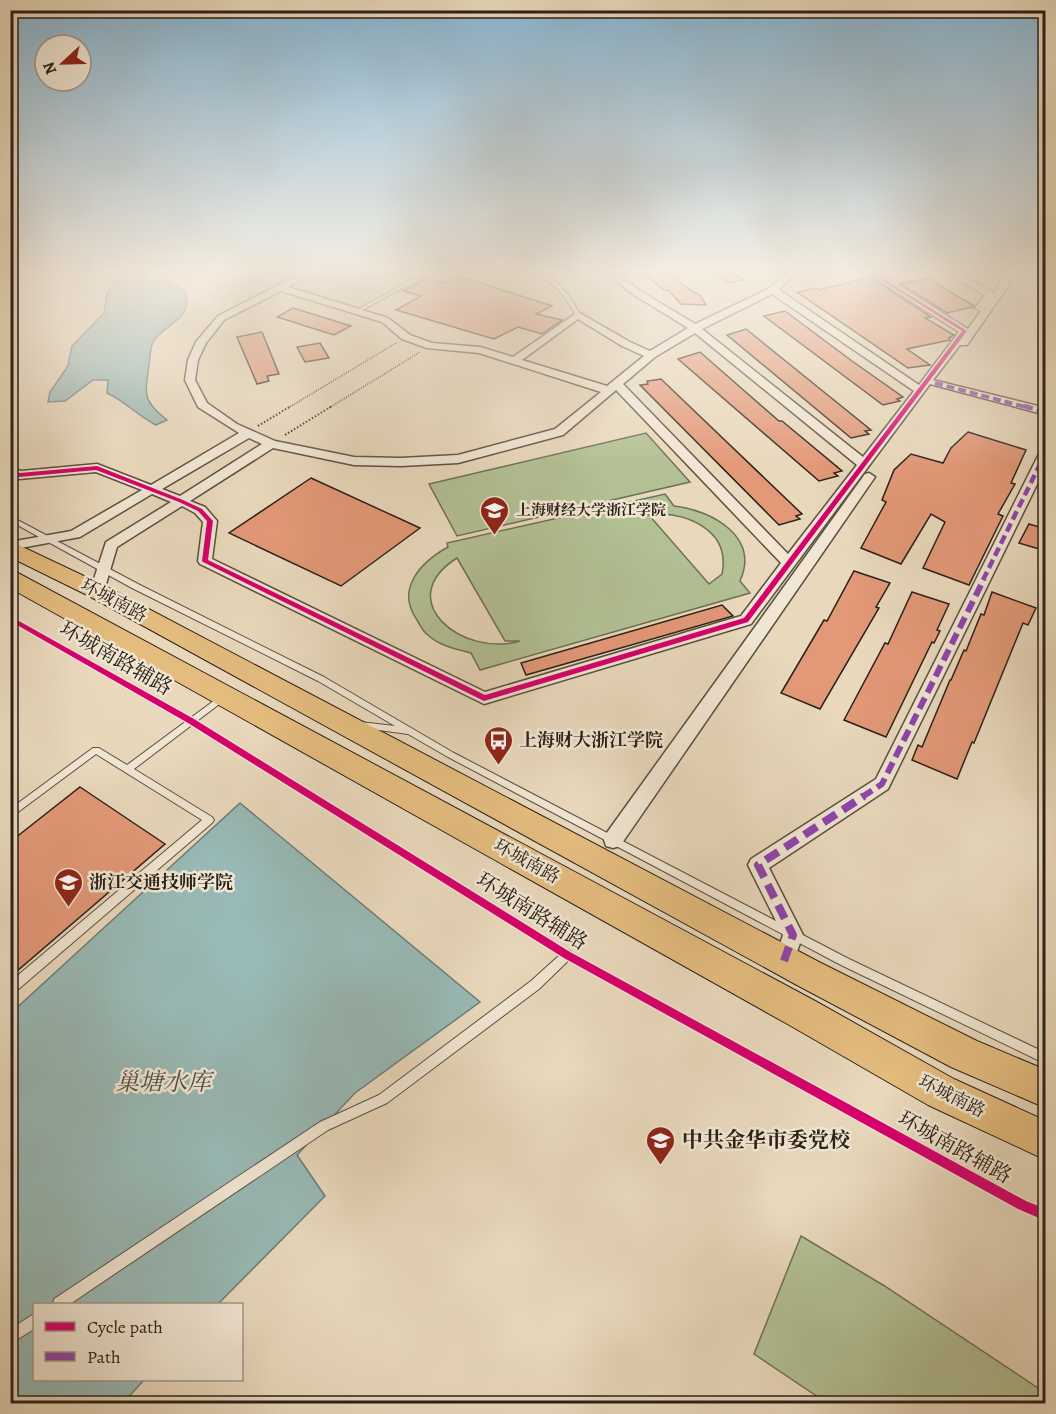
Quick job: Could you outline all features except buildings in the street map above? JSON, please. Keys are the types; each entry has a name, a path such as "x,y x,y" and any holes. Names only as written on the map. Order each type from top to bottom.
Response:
{"main road":[{"name":"环城南路","path":"10,547 101,580 340,722 768,961 941,1092 1046,1141"},
{"name":"环城南路","path":"10,578 224,695 768,961 964,1054 1046,1089"}],"street":[{"path":"206,336 192,360 190,380 202,405 246,434 271,444 354,461 401,462 458,459 559,432 651,355 682,336"},
{"path":"514,361 549,336"},
{"path":"613,336 651,355"},
{"path":"705,336 865,465"},
{"path":"840,336 919,390"},
{"path":"10,471 20,475 97,468 200,510 210,521 205,561 484,698 746,620 961,336"},
{"path":"613,840 968,336"},
{"path":"406,337 431,346 480,350 611,387 788,562"},
{"path":"934,383 1046,412"},
{"path":"10,547 75,534 246,434"},
{"path":"101,580 111,545 271,444"},
{"path":"768,961 758,865 882,783 1046,452"}],"lane":[{"path":"10,518 48,539 101,580 321,679 411,731 613,840 768,961 1046,1059"},
{"path":"128,769 224,695"},
{"path":"340,722 411,731"},
{"path":"10,814 96,750 209,820 10,989"},
{"path":"62,1303 324,1126 383,1099 535,985 567,955"},
{"path":"10,1337 33,1322"}],"path":[{"path":"246,434 406,337"},
{"path":"271,444 431,346"}],"green space":[{"path":"646,433 690,482 457,536 429,484"},
{"path":"665,494 674,506 703,513 729,528 738,539 743,551 744,565 740,581 750,593 480,670 471,653 443,644 426,634 411,609 410,587 414,577 429,560 448,547 447,543","holes":["648,514 677,516 703,526 720,545 723,558 722,574 709,584","457,558 505,641 520,641 498,644 476,641 457,633 442,622 433,607 431,591 438,574"]},
{"path":"801,1236 883,1285 1044,1392 1041,1403 827,1403 754,1354"}],"water":[{"path":"82,336 157,336 151,350 146,390 149,402 167,420 156,425 107,393 108,380 93,380 65,401 48,402 50,392 68,366 72,346"},
{"name":"巢塘水库","path":"240,803 480,1002 355,1093 297,1155 325,1196 219,1303 33,1303 33,1381 143,1381 123,1403 11,1404 11,1013"}],"marked path":[{"path":"935,383 1046,412"},
{"path":"784,961 793,935 758,865 882,784 1046,452"}],"cycle path":[{"path":"10,471 19,475 97,468 200,510 210,521 205,561 484,698 746,620 961,336"},
{"name":"环城南路辅路","path":"10,618 191,721 567,955 1022,1205 1046,1215"}],"place":[{"name":"上海财经大学浙江学院","path":"495,536"},
{"name":"上海财大浙江学院","path":"498,766"},
{"name":"浙江交通技师学院","path":"68,908"},
{"name":"中共金华市委党校","path":"661,1166"}]}
